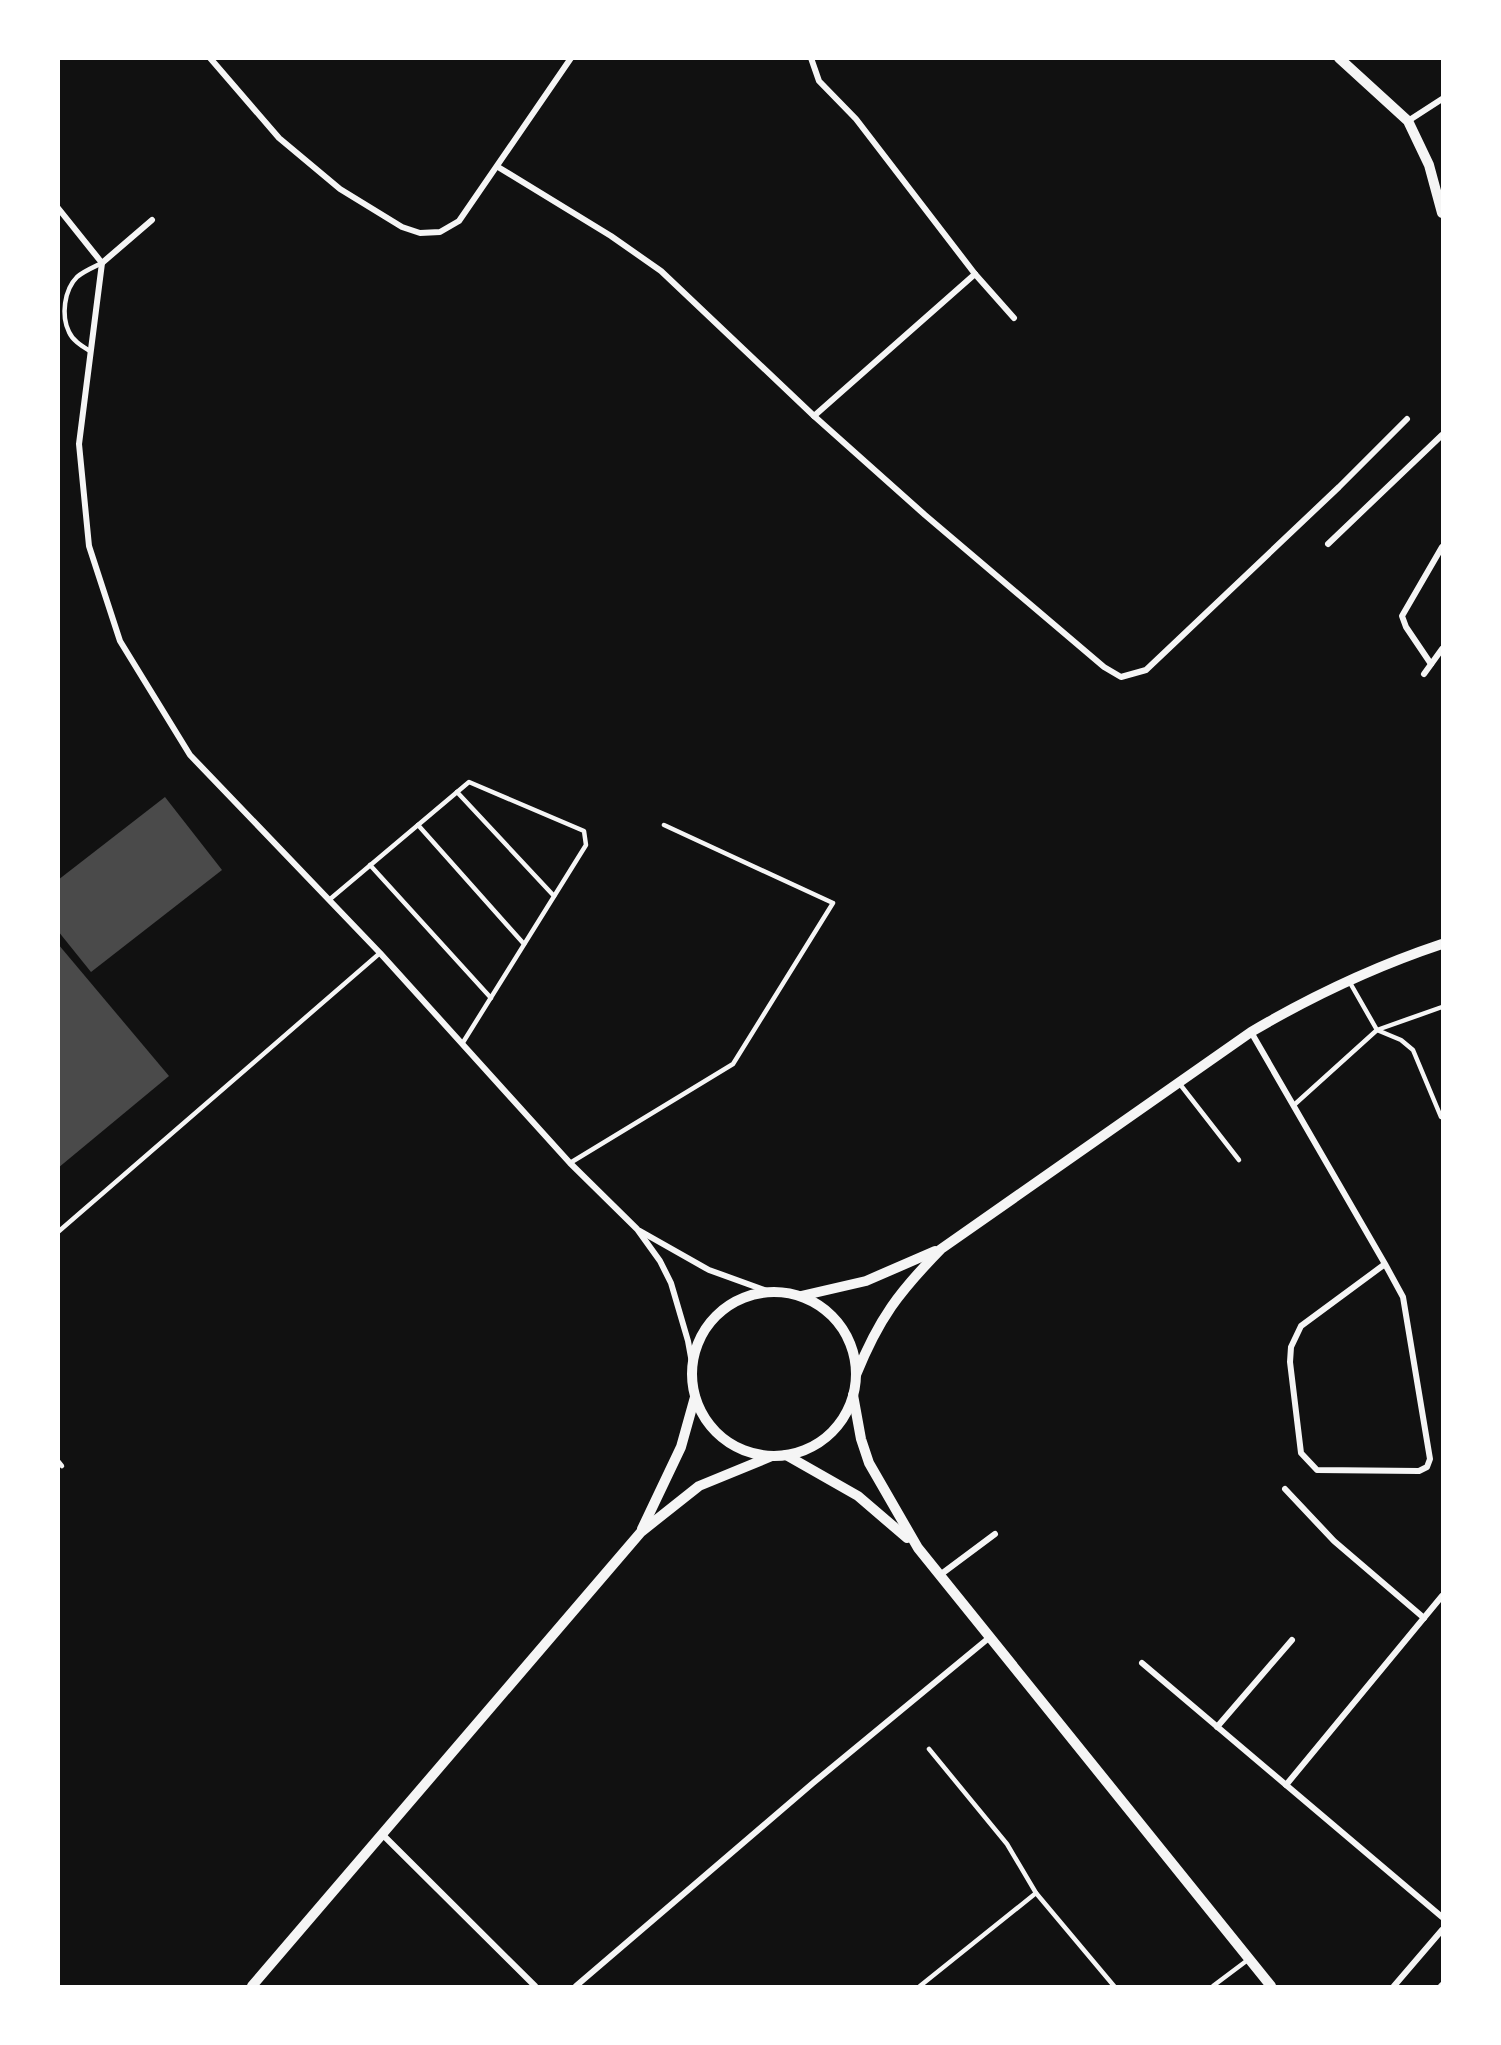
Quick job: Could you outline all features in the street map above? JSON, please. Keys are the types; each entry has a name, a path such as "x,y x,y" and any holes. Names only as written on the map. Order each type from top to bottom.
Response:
{"street":[{"path":"210,58 279,138 340,189 402,227 420,233 440,232 459,221 571,58"},
{"path":"811,58 819,81 856,119 975,274 1014,318"},
{"path":"1339,58 1408,122 1429,165 1443,213"},
{"path":"1408,122 1443,99"},
{"path":"498,167 611,236 661,271 814,416 924,515 1095,660 1121,677 1146,670 1339,487 1407,419"},
{"path":"58,208 102,263"},
{"path":"152,220 102,263 79,444 89,546 120,641 190,755 380,953 570,1163 637,1229 660,1262 671,1282 692,1363 695,1398 681,1447 640,1532"},
{"path":"814,416 975,274"},
{"path":"1328,544 1443,435"},
{"path":"1431,664 1406,627 1402,616 1443,547"},
{"path":"1424,674 1443,649"},
{"path":"856,1374 885,1312 907,1284 941,1249 1251,1032 1294,1007 1394,960 1443,944"},
{"path":"1251,1032 1294,1105 1385,1264 1403,1297 1430,1459 1427,1467 1419,1471 1317,1470 1301,1454 1290,1362 1292,1347 1301,1326 1385,1264"},
{"path":"637,1229 709,1270 770,1292 801,1296 866,1281 941,1249"},
{"path":"692,1363 696,1345 705,1328 718,1313 734,1302 751,1295 770,1292"},
{"path":"801,1296 819,1306 841,1327 854,1355 856,1374 854,1395 861,1439 869,1463 918,1548"},
{"path":"695,1398 706,1420 724,1439 739,1448 772,1456 802,1451 829,1435 844,1417 854,1395"},
{"path":"786,1455 866,1501 918,1548 1249,1959 1267,1985"},
{"path":"252,1986 640,1532 699,1486 772,1456"},
{"path":"1285,1489 1334,1541 1424,1618"},
{"path":"940,1575 995,1534"},
{"path":"1286,1785 1443,1596"},
{"path":"576,1986 813,1783 990,1637"},
{"path":"1217,1726 1292,1640"},
{"path":"1142,1663 1443,1917"},
{"path":"382,1833 535,1986"},
{"path":"1394,1986 1443,1930"}],"lane":[{"path":"90,351 76,341 69,332 65,317 66,302 71,286 78,276 102,263"},
{"path":"329,900 469,782 584,831 586,845 462,1044"},
{"path":"457,792 554,896"},
{"path":"418,825 524,944"},
{"path":"570,1163 733,1064 833,903 664,825"},
{"path":"370,865 491,998"},
{"path":"58,1232 380,953"},
{"path":"1349,981 1377,1030 1401,1040 1413,1050 1441,1117"},
{"path":"1294,1105 1377,1030 1443,1007"},
{"path":"1179,1083 1239,1160"},
{"path":"929,1749 1007,1844 1036,1893 1114,1986"},
{"path":"920,1986 1036,1893"},
{"path":"1212,1986 1249,1959"}],"building":[{"path":"165,797 222,870 91,972 58,931 58,880"},
{"path":"58,944 169,1076 58,1168"}]}
